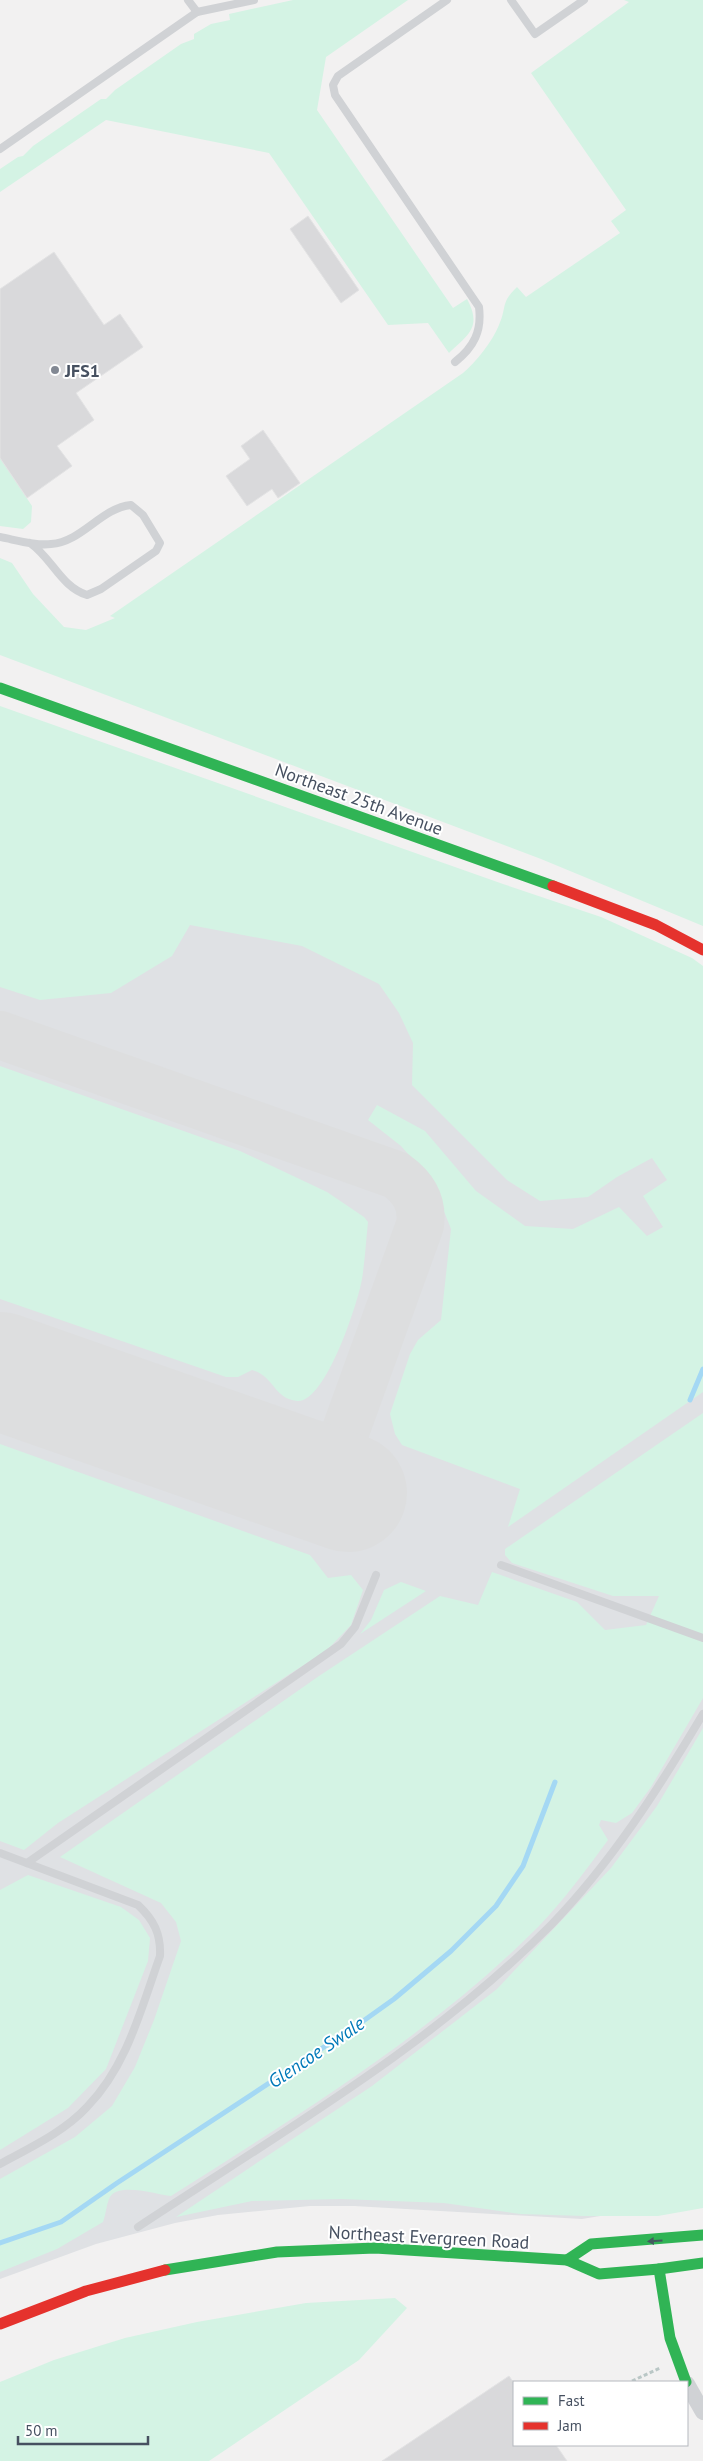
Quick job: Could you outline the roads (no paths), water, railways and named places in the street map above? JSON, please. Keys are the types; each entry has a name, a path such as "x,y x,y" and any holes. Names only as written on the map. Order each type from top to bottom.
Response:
{"main road":[{"name":"Northeast 25th Avenue","path":"0,688 610,907 656,925 703,950"},
{"path":"567,2260 591,2244 703,2235"},
{"name":"Northeast Evergreen Road","path":"0,2324 86,2291 135,2278 182,2266 277,2252 375,2248 567,2260 599,2274 703,2263"},
{"path":"659,2269 670,2338 685,2381"}],"street":[{"path":"688,2386 703,2412"}],"lane":[{"path":"188,0 196,12"},
{"path":"0,149 196,12 254,0"},
{"path":"447,0 338,76 333,85 335,95 479,307 481,320 479,334 472,346 455,362"},
{"path":"511,0 535,34 584,0"},
{"path":"0,537 30,543 51,544 67,540 119,506 131,506 143,515 160,543 156,551 101,589 87,595 76,592 65,582 42,551 30,543"},
{"path":"501,1565 703,1638"},
{"path":"27,1862 342,1644 355,1627 376,1575"},
{"path":"138,2227 376,2070 450,2015 498,1976 552,1923 600,1868 640,1814 703,1714"},
{"path":"0,1853 138,1905 149,1915 156,1927 161,1942 160,1956 117,2070 87,2108 48,2137 0,2164"}],"waterway":[{"name":"Glencoe Swale","path":"690,1400 703,1369"},
{"name":"Glencoe Swale","path":"0,2243 61,2222 394,1999 451,1951 496,1906 523,1866 555,1782"}],"place":[{"name":"JFS1","path":"55,370"}]}
